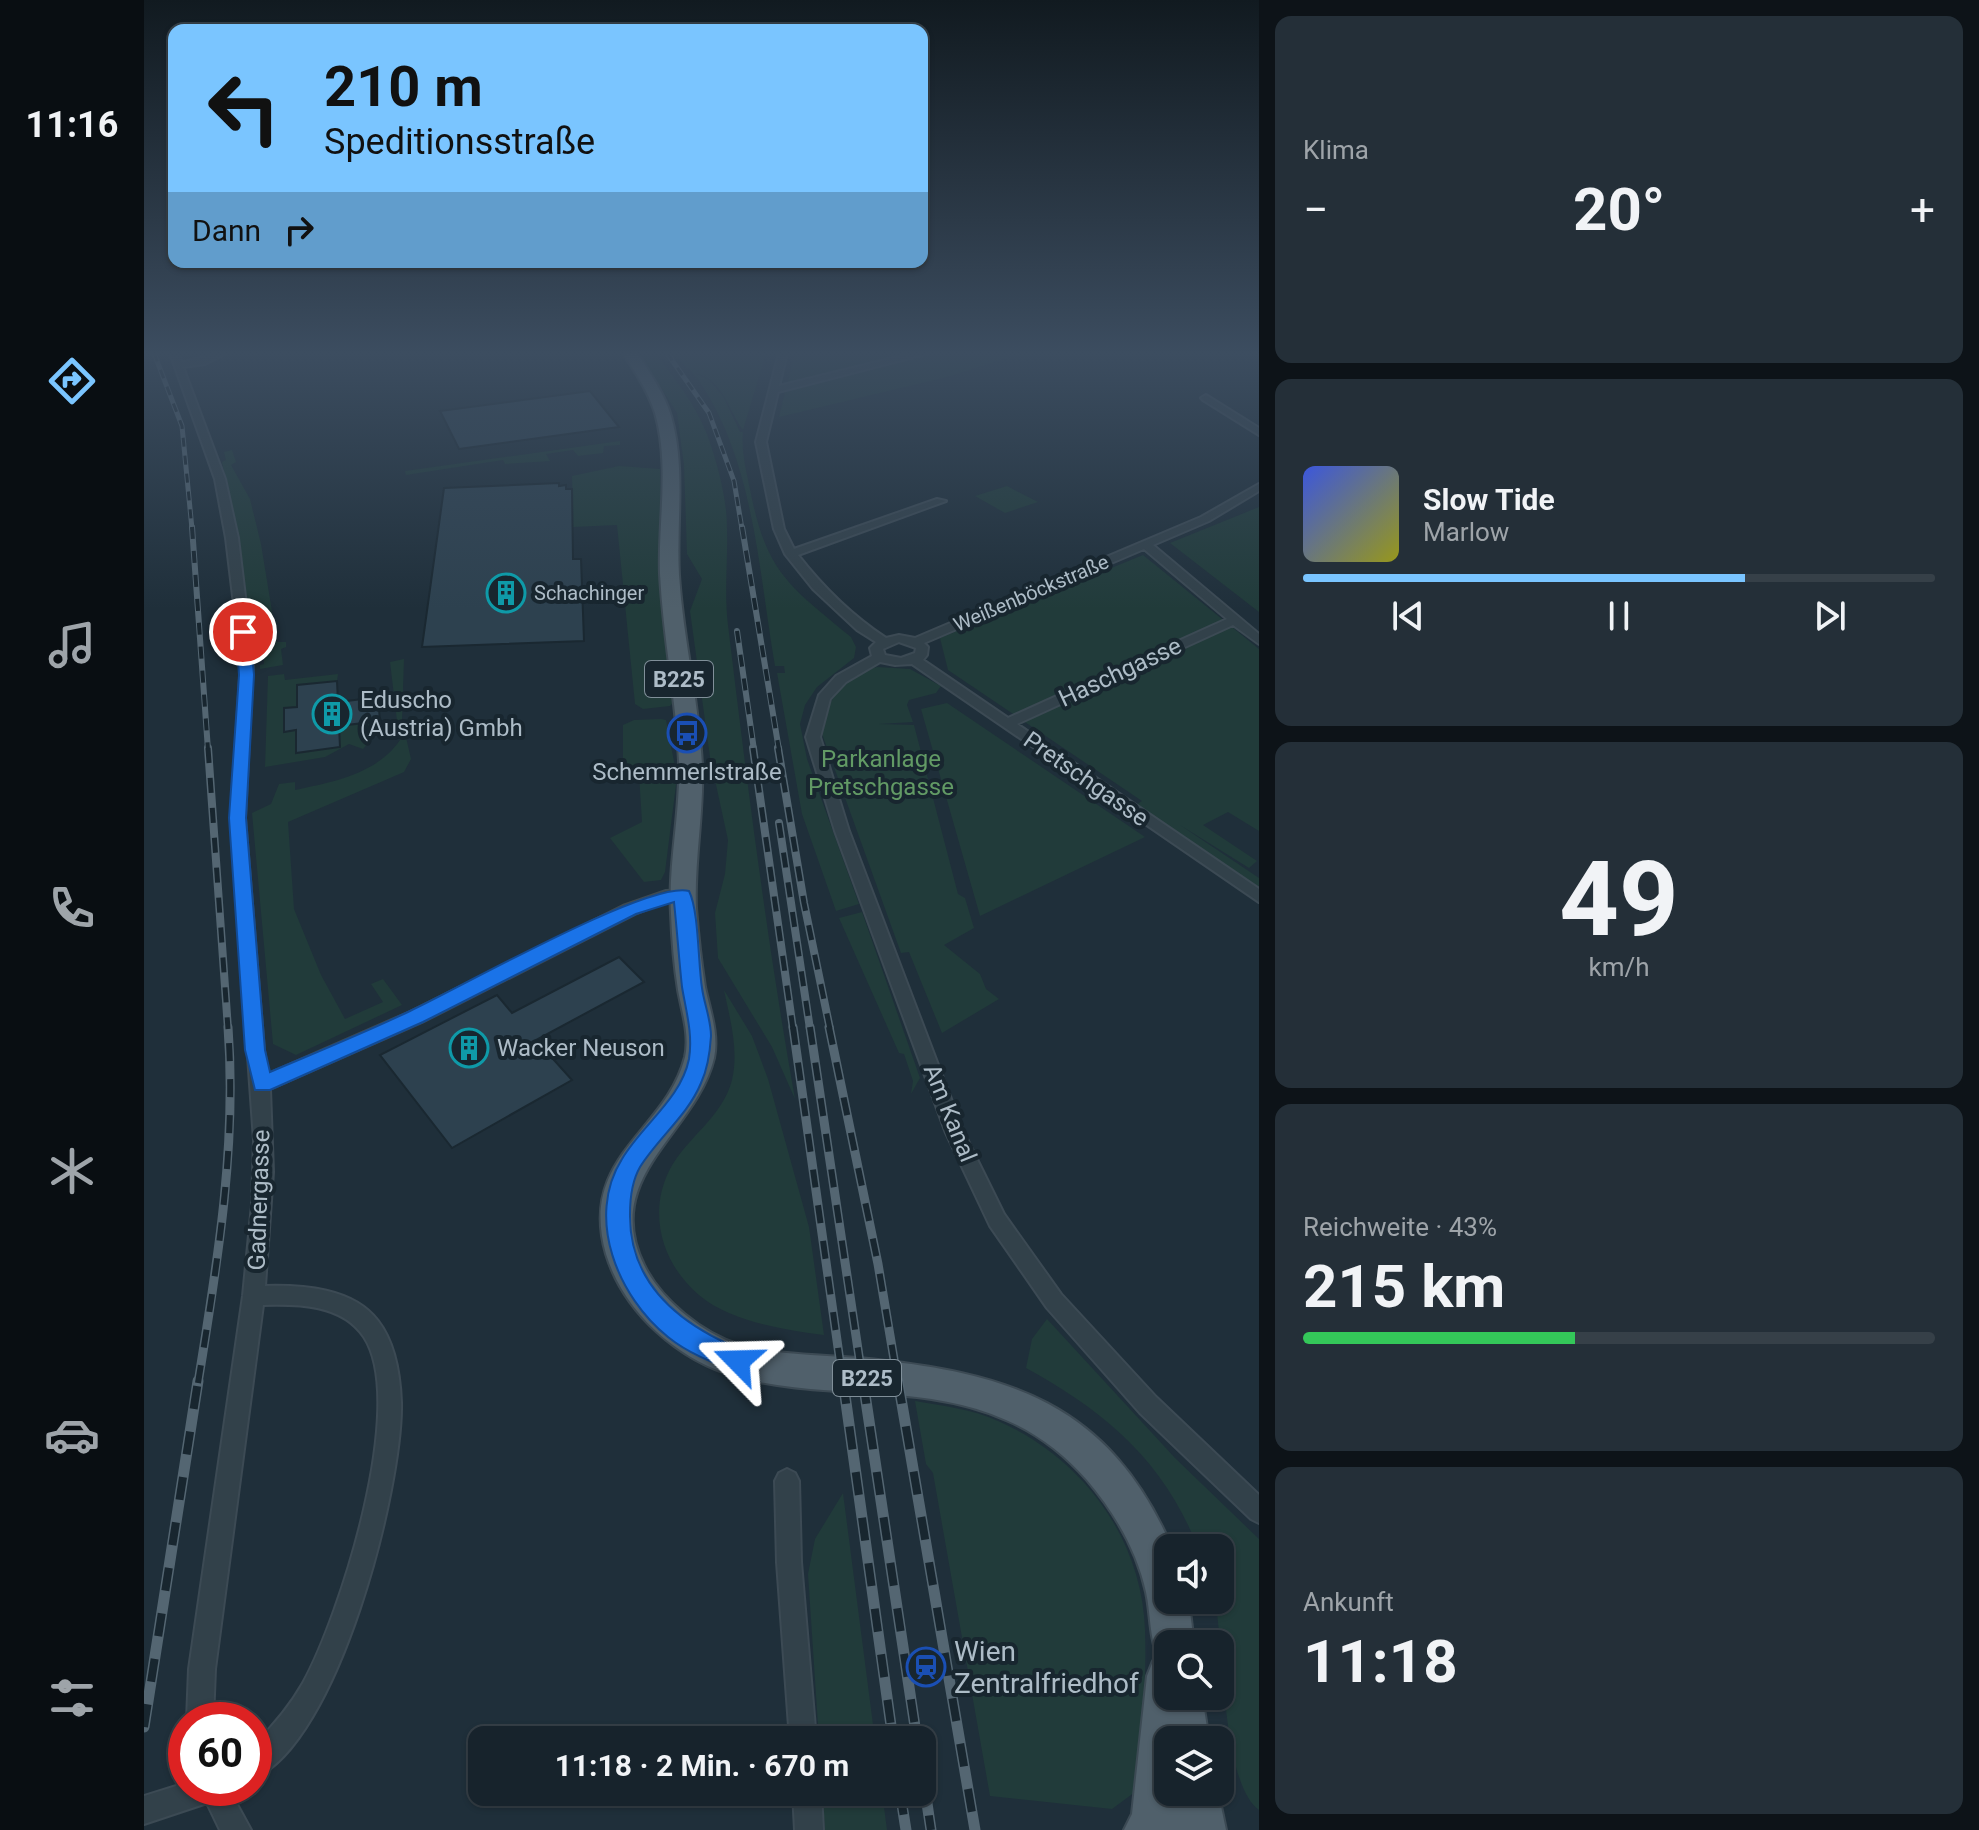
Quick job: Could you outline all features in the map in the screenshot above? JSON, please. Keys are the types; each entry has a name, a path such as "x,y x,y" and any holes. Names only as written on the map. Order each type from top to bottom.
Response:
{"main road":[{"name":"B225","path":"666,438 669,577 691,775 682,895 701,1045 690,1085 639,1150 623,1181 619,1195 618,1231 633,1280 650,1304 676,1329 703,1346 738,1361 979,1393 1033,1414 1064,1433 1119,1487 1142,1522 1167,1593 1170,1630"},
{"name":"B225","path":"1164,1829 1169,1710"},
{"path":"1199,1806 1203,1830"}],"street":[{"name":"Gadnergasse","path":"201,1702 202,1669 254,1296 259,1239 263,1084 255,1050 238,818 247,663 232,538 220,479 205,438"},
{"path":"763,438 762,450 783,538 791,554 825,595 884,642"},
{"path":"1240,501 1259,487"},
{"path":"1240,501 1259,499"},
{"path":"791,554 826,539 941,501"},
{"name":"Weißenböckstraße","path":"916,642 1147,546 1240,501"},
{"path":"783,538 826,539"},
{"path":"1147,546 1259,640"},
{"name":"Haschgasse","path":"1006,724 1234,620"},
{"path":"900,639 916,642 922,652 915,660 897,662 879,657 875,651 884,642 900,639"},
{"name":"Am Kanal","path":"879,657 841,679 824,698 813,737 842,831 955,1133 997,1220 1054,1301 1148,1405 1259,1511"},
{"name":"Pretschgasse","path":"915,660 1259,897"},
{"path":"263,1084 416,1017 629,910 666,896 682,895"},
{"path":"254,1296 318,1297 342,1305 373,1330 386,1357 391,1381 388,1430 370,1532 333,1647 313,1690 288,1731 272,1747"},
{"path":"787,1481 789,1562 802,1726"},
{"path":"144,1810 168,1802"},
{"path":"221,1806 237,1830"},
{"path":"808,1806 809,1830"}],"green space":[{"path":"680,438 708,438 718,468 727,516 728,625 750,803 795,1099 772,1047 718,958 715,913 725,874 728,840 710,757 690,611 702,579 687,554"},
{"path":"743,438 757,521 774,561 797,591 851,637 856,647 854,658 817,687 805,705 800,724 807,759 859,904 836,911 802,814 777,673 785,673 784,666 775,666 751,514 730,440"},
{"path":"620,441 620,445 604,446 603,453 578,456 573,450 546,454 550,461 505,464 503,460 406,475 405,471"},
{"path":"232,450 236,462 231,465 250,499 261,544 277,642 286,642 286,647 281,649 283,665 260,669 264,657 253,659 240,546 222,462 226,460 224,452"},
{"path":"619,466 660,469 664,588 674,702 670,706 643,709 635,704 617,525 573,527 572,476"},
{"path":"1007,486 1038,502 1005,513 975,496"},
{"path":"1259,507 1259,612 1170,543"},
{"path":"1143,555 1259,649 1259,831 1228,812 1203,825 1257,861 1249,868 1180,825 1259,878 1259,887 1136,805 1142,801 948,670 940,638"},
{"path":"404,659 402,720 411,759 404,772 288,822 294,909 321,975 345,1019 383,1002 371,984 383,979 402,1005 296,1055 273,1044 252,813 271,804 279,784 295,782 295,790 339,780 367,769 390,752 400,740 391,735 397,721 390,662"},
{"name":"Parkanlage Pretschgasse","path":"877,667 910,669 941,686 936,693 909,700 907,705 913,722 879,724 914,725 958,894 965,898 974,928 944,945 980,974 986,989 999,999 942,1033 909,952 901,953 821,731 828,708 839,690 855,676"},
{"path":"284,674 285,680 338,674 337,681 297,685 297,707 284,709 284,731 296,730 296,753 339,747 339,726 380,721 379,731 363,749 349,744 325,757 265,767 268,676"},
{"path":"947,703 1145,837 980,916 921,709"},
{"path":"634,720 666,720 677,777 665,872 661,880 644,882 610,838 642,822 639,774 623,767 623,725"},
{"path":"862,912 920,1078 911,1094 913,1081 904,1054 899,1053 839,918"},
{"path":"724,990 752,1036 768,1079 809,1227 824,1335 752,1321 709,1303 678,1272 661,1233 659,1212 662,1190 670,1169 721,1105 732,1080 734,1046"},
{"path":"1047,1319 1175,1458 1259,1539 1259,1810 1247,1795 1238,1773 1234,1756 1234,1726 1228,1726 1226,1712 1234,1710 1234,1630 1219,1630 1217,1614 1234,1614 1234,1534 1192,1534 1168,1489 1129,1442 1082,1402 1026,1368 1032,1339"},
{"path":"915,1401 978,1414 1028,1437 1056,1456 1080,1478 1102,1504 1119,1532 1141,1596 1145,1669 1139,1789 1112,1809 990,1796 933,1473 926,1464"},
{"path":"843,1493 873,1726 818,1726 808,1574 815,1539"},
{"path":"823,1806 884,1806 887,1830 825,1830"}],"building":[{"path":"454,438 536,438 459,449"},
{"name":"Schachinger","path":"559,483 559,486 566,485 566,489 572,489 573,559 581,559 584,641 422,647 444,488"},
{"name":"Eduscho (Austria) Gmbh","path":"337,681 338,702 378,697 380,721 339,726 340,747 296,753 296,730 284,732 284,708 297,707 297,685"},
{"name":"Wacker Neuson","path":"619,957 644,982 536,1040 572,1080 452,1148 380,1055 497,995 512,1013"}],"railway":[{"path":"183,438 192,529"},
{"path":"718,438 734,481 742,529"},
{"path":"192,527 208,750"},
{"path":"742,527 779,750"},
{"path":"737,631 754,750"},
{"path":"208,748 228,1029"},
{"path":"753,748 793,1029"},
{"path":"778,748 804,903 830,1029"},
{"path":"779,823 810,1029"},
{"path":"198,1383 224,1206 230,1117 228,1027"},
{"path":"793,1027 843,1383"},
{"path":"810,1027 863,1383"},
{"path":"829,1027 878,1264 898,1383"},
{"path":"144,1727 198,1381"},
{"path":"843,1381 891,1726"},
{"path":"863,1381 915,1726"},
{"path":"898,1381 975,1830"},
{"path":"902,1806 906,1830"},
{"path":"927,1806 931,1830"}],"place":[{"name":"Schachinger","path":"506,593"},
{"name":"Eduscho (Austria) Gmbh","path":"332,714"},
{"name":"Schemmerlstraße","path":"687,733"},
{"name":"Wacker Neuson","path":"469,1048"},
{"name":"Wien Zentralfriedhof","path":"926,1667"}],"route":[{"path":"243,632 247,675 238,818 255,1050 263,1084 416,1017 640,905 666,896 682,895 692,988 701,1032 699,1060 681,1099 630,1164 619,1195 618,1231 633,1280 650,1304 676,1329 703,1346 738,1361"}]}
